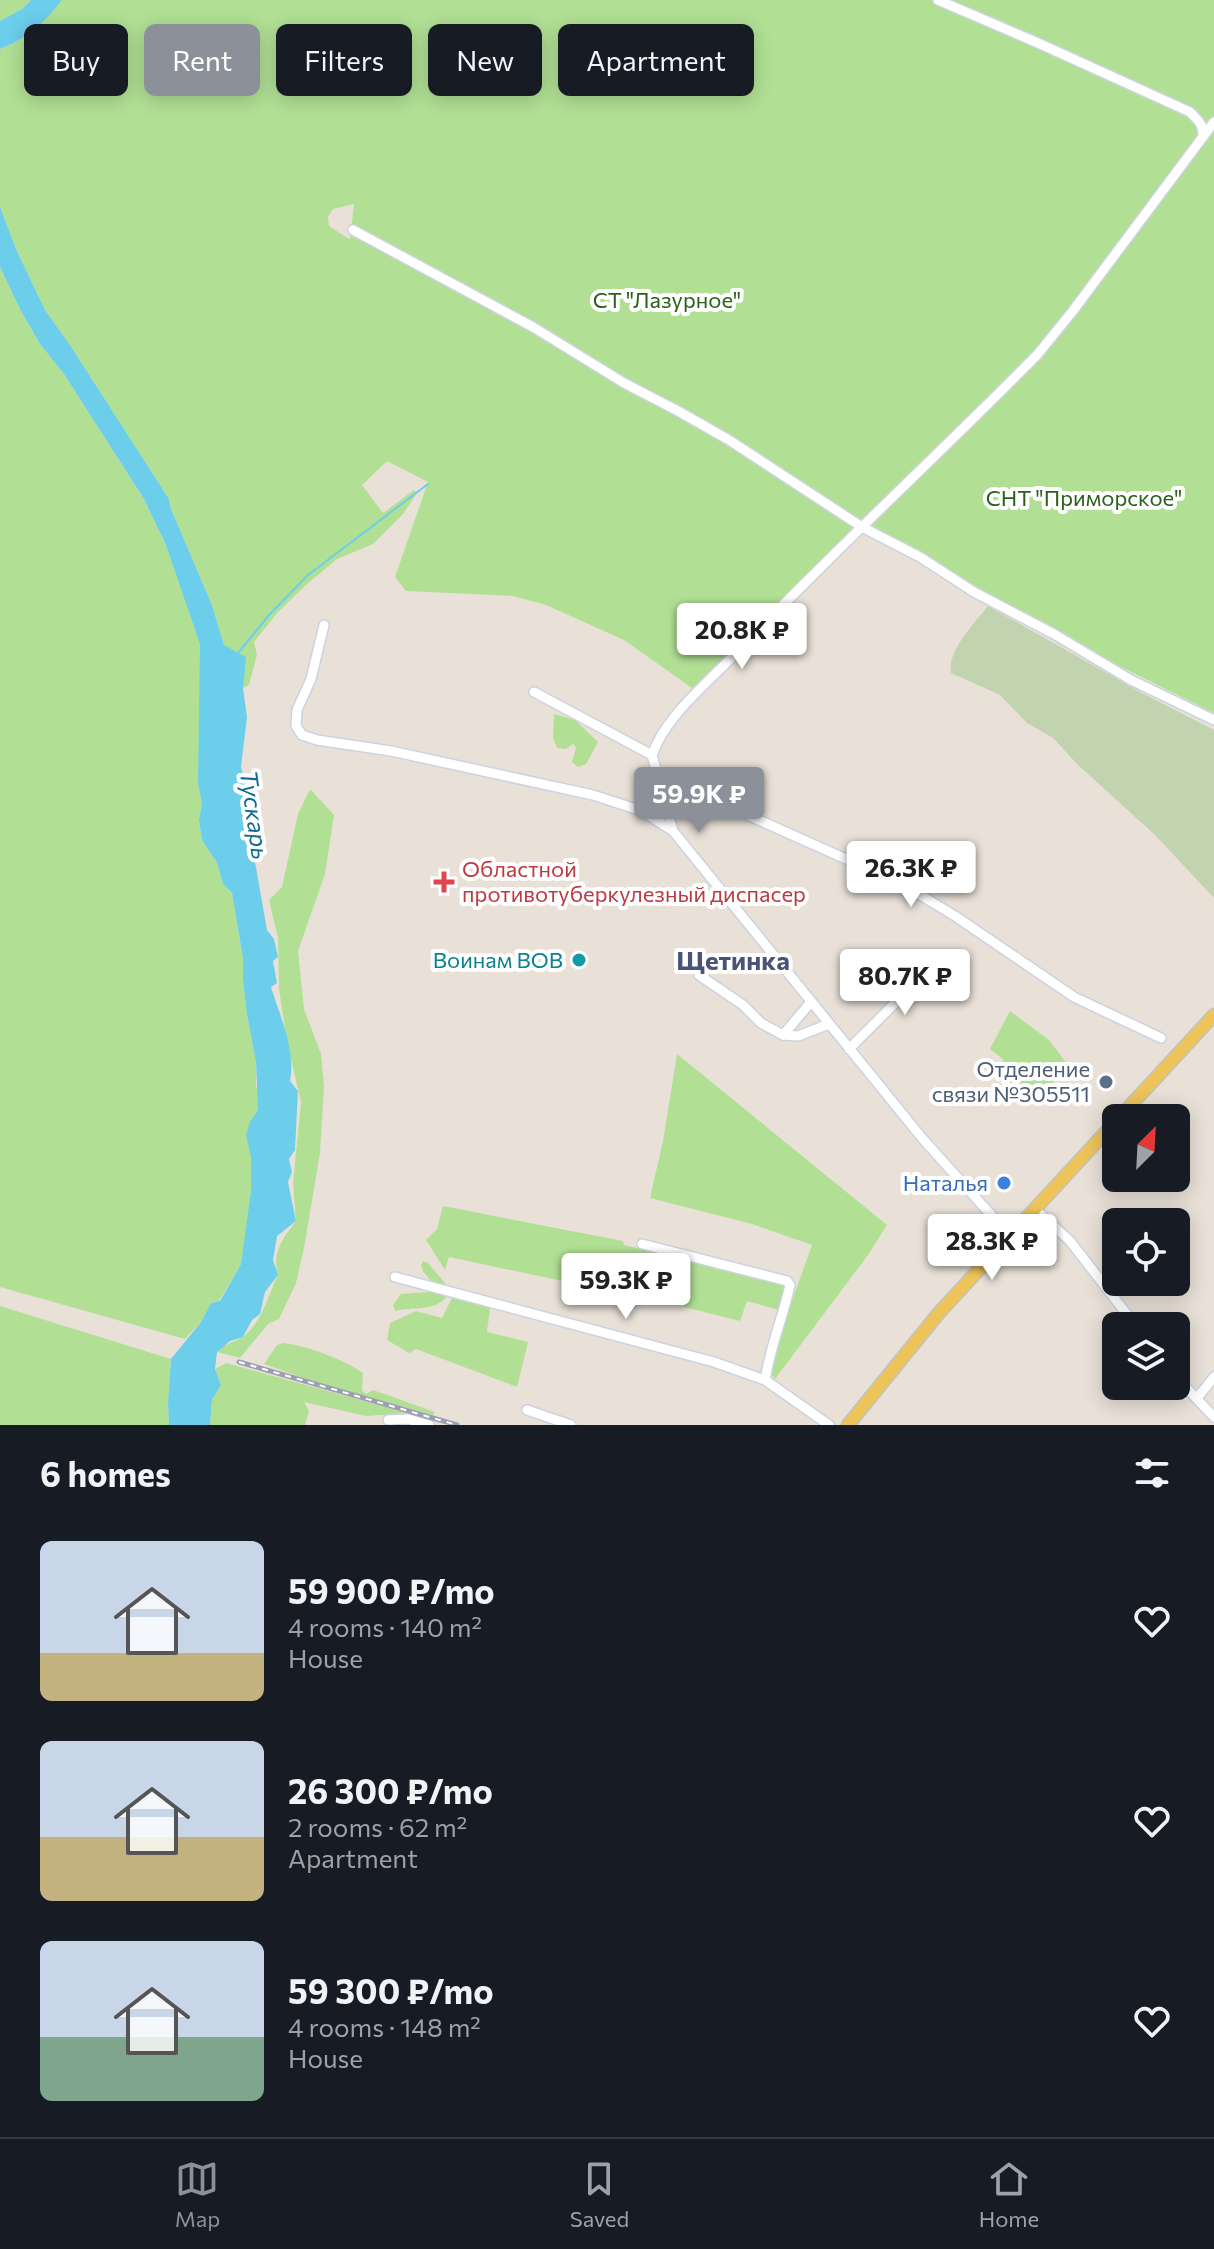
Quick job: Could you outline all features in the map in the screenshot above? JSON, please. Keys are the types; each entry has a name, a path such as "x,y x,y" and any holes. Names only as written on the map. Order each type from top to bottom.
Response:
{"main road":[{"path":"1133,1104 1214,1015"},
{"path":"848,1425 930,1324 1102,1137"}],"street":[{"path":"938,0 1190,112 1204,129 1203,137"},
{"path":"673,831 652,755 679,713 792,593 1037,355 1214,122"},
{"path":"353,230 533,327 624,383 729,440 862,527 920,557 974,592 1054,634 1131,680 1214,720"},
{"path":"324,625 311,679 297,710 296,726 302,735 593,795 642,811 673,831 922,1138 1010,1236"},
{"path":"534,692 652,755"},
{"path":"658,777 902,884 1074,997 1161,1038"},
{"path":"849,1049 898,1000 929,959"},
{"path":"699,975 743,1005 761,1023 783,1035 798,1036 829,1024"},
{"path":"783,1035 811,1002"},
{"path":"1035,1209 1070,1241 1125,1312"},
{"path":"642,1244 787,1281 790,1285 787,1299 765,1380"},
{"path":"395,1277 677,1350 765,1380 823,1423"},
{"path":"1197,1398 1214,1377"},
{"path":"1190,1391 1214,1417"},
{"path":"527,1410 571,1425"},
{"path":"388,1420 408,1419 429,1425"}],"green space":[{"path":"0,0 31,0 22,9 0,21"},
{"name":"СТ \"Лазурное\"","path":"62,0 1214,0 1214,713 1099,656 868,525 741,651 702,695 624,640 546,605 513,596 406,591 395,577 428,482 387,461 362,485 383,513 414,490 417,493 403,514 373,544 337,559 278,612 254,642 257,655 249,685 243,688 169,499 45,310 0,207 0,49 24,37 24,96 128,96 128,24 42,23","holes":["354,204 350,239 329,226 328,217 333,209"]},
{"path":"0,267 40,344 64,374 144,499 166,545 211,660 199,820 202,840 217,863 223,884 232,893 256,1062 256,1088 269,1084 241,1264 219,1301 211,1303 201,1322 185,1339 0,1287"},
{"path":"988,606 1214,730 1214,898 1155,835 1053,738 1027,723 1000,695 951,673 953,655"},
{"path":"554,714 575,720 598,742 586,764 578,767 572,762 576,747 573,744 566,749 557,748 553,738"},
{"path":"310,789 334,815 325,874 298,951 304,1009 321,1054 324,1086 320,1153 296,1283 279,1319 268,1324 240,1358 217,1352 244,1336 260,1316 278,1275 276,1260 280,1246 296,1221 293,1183 301,1102 287,1042 279,989 278,938 269,900 282,887 298,814"},
{"path":"1010,1011 1049,1040 1068,1065 1037,1101 997,1072 1004,1060 990,1049"},
{"path":"677,1054 887,1225 775,1379 770,1373 771,1360 812,1245 752,1224 650,1198"},
{"path":"443,1206 623,1241 624,1245 787,1285 782,1311 747,1301 740,1321 684,1307 683,1299 574,1275 572,1283 449,1257 445,1270 426,1240 437,1229"},
{"path":"423,1261 450,1289 446,1297 435,1305 395,1311 393,1305 401,1294 429,1292 431,1281 423,1271"},
{"path":"452,1298 490,1308 487,1332 528,1342 517,1387 416,1349 409,1353 387,1340 390,1323 416,1311 442,1318"},
{"path":"0,1306 171,1359 169,1425 0,1425"},
{"path":"284,1343 325,1354 363,1373 362,1390 366,1394 373,1390 435,1412 433,1415 323,1385 264,1364 277,1345"},
{"path":"226,1363 408,1413 366,1416 304,1402 309,1411 305,1425 210,1425 212,1400 221,1385 215,1369"}],"water":[{"path":"31,0 62,0 40,24 24,24 24,36 0,49 0,21 22,9"},
{"path":"0,207 45,310 169,499 212,605 224,645 246,657 243,688 247,717 241,767 248,792 242,810 267,930 274,939 278,957 273,961 277,983 271,987 289,1045 290,1081 298,1091 295,1150 289,1159 292,1172 288,1182 296,1221 277,1236 273,1260 278,1275 265,1292 260,1314 252,1320 243,1337 230,1341 217,1352 215,1369 221,1385 212,1400 210,1425 169,1425 171,1359 201,1322 211,1303 220,1301 241,1264 251,1191 251,1157 246,1135 258,1110 256,1062 232,893 223,884 217,863 202,840 199,820 202,802 198,784 200,644 166,545 144,499 64,374 40,344 0,267"}],"waterway":[{"path":"238,653 308,575 428,484"}],"railway":[{"path":"239,1362 457,1425"}],"place":[{"name":"Областной противотуберкулезный диспасер","path":"444,882"},
{"name":"Воинам ВОВ","path":"579,960"},
{"name":"Отделение связи №305511","path":"1106,1082"},
{"name":"Наталья","path":"1004,1183"}],"district":[{"name":"Щетинка","path":"733,961"}],"park label":[{"name":"СНТ \"Приморское\"","path":"1084,498"}],"water label":[{"name":"Тускарь","path":"254,815"}]}
